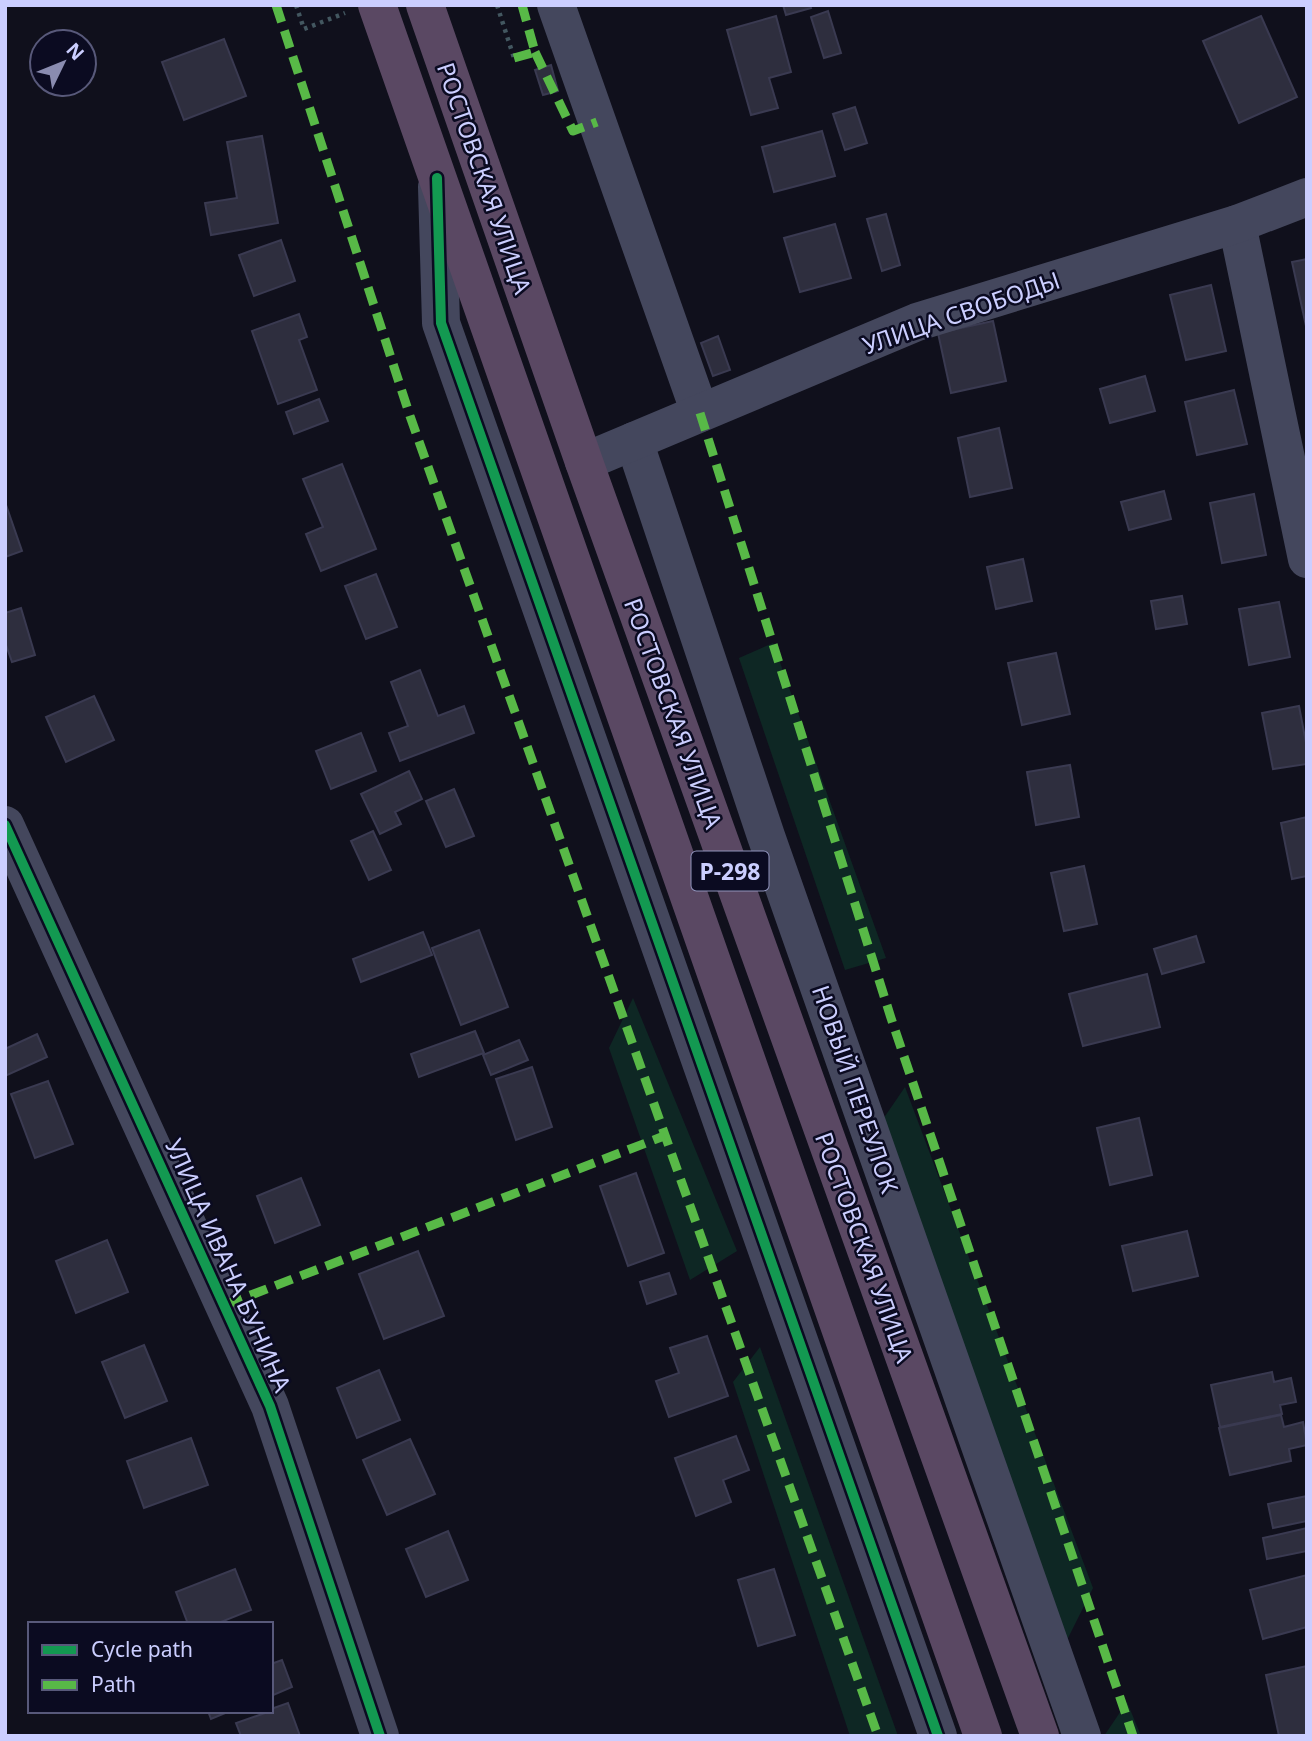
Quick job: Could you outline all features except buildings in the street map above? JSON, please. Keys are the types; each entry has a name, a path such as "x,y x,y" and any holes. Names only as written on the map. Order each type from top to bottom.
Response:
{"highway":[{"name":"РОСТОВСКАЯ УЛИЦА","path":"425,5 584,462 1040,1736"},
{"name":"РОСТОВСКАЯ УЛИЦА","path":"365,8 437,178 984,1736"}],"street":[{"path":"556,5 700,413"},
{"path":"437,178 441,323 938,1736"},
{"name":"УЛИЦА СВОБОДЫ","path":"584,462 917,321 1237,224 1307,197"},
{"path":"1237,224 1307,559"},
{"name":"НОВЫЙ ПЕРЕУЛОК","path":"634,441 766,836 1082,1736"},
{"name":"УЛИЦА ИВАНА БУНИНА","path":"5,825 270,1406 380,1736"}],"path":[{"path":"296,5 304,29 365,8"},
{"path":"497,5 514,58"}],"green space":[{"path":"773,643 886,958 845,970 739,658"},
{"path":"633,998 737,1251 690,1280 609,1048"},
{"path":"905,1087 1093,1588 1062,1650 879,1125"},
{"path":"760,1347 898,1736 850,1736 733,1382"},
{"path":"1127,1702 1141,1736 1104,1736"}],"marked path":[{"path":"276,5 410,416 878,1736"},
{"path":"514,58 535,52 522,5"},
{"path":"535,52 573,131 597,122"},
{"path":"700,413 891,1018 1133,1736"},
{"path":"225,1305 664,1136"}],"cycle path":[{"path":"437,178 441,323 938,1736"},
{"path":"5,825 270,1406 380,1736"}]}
